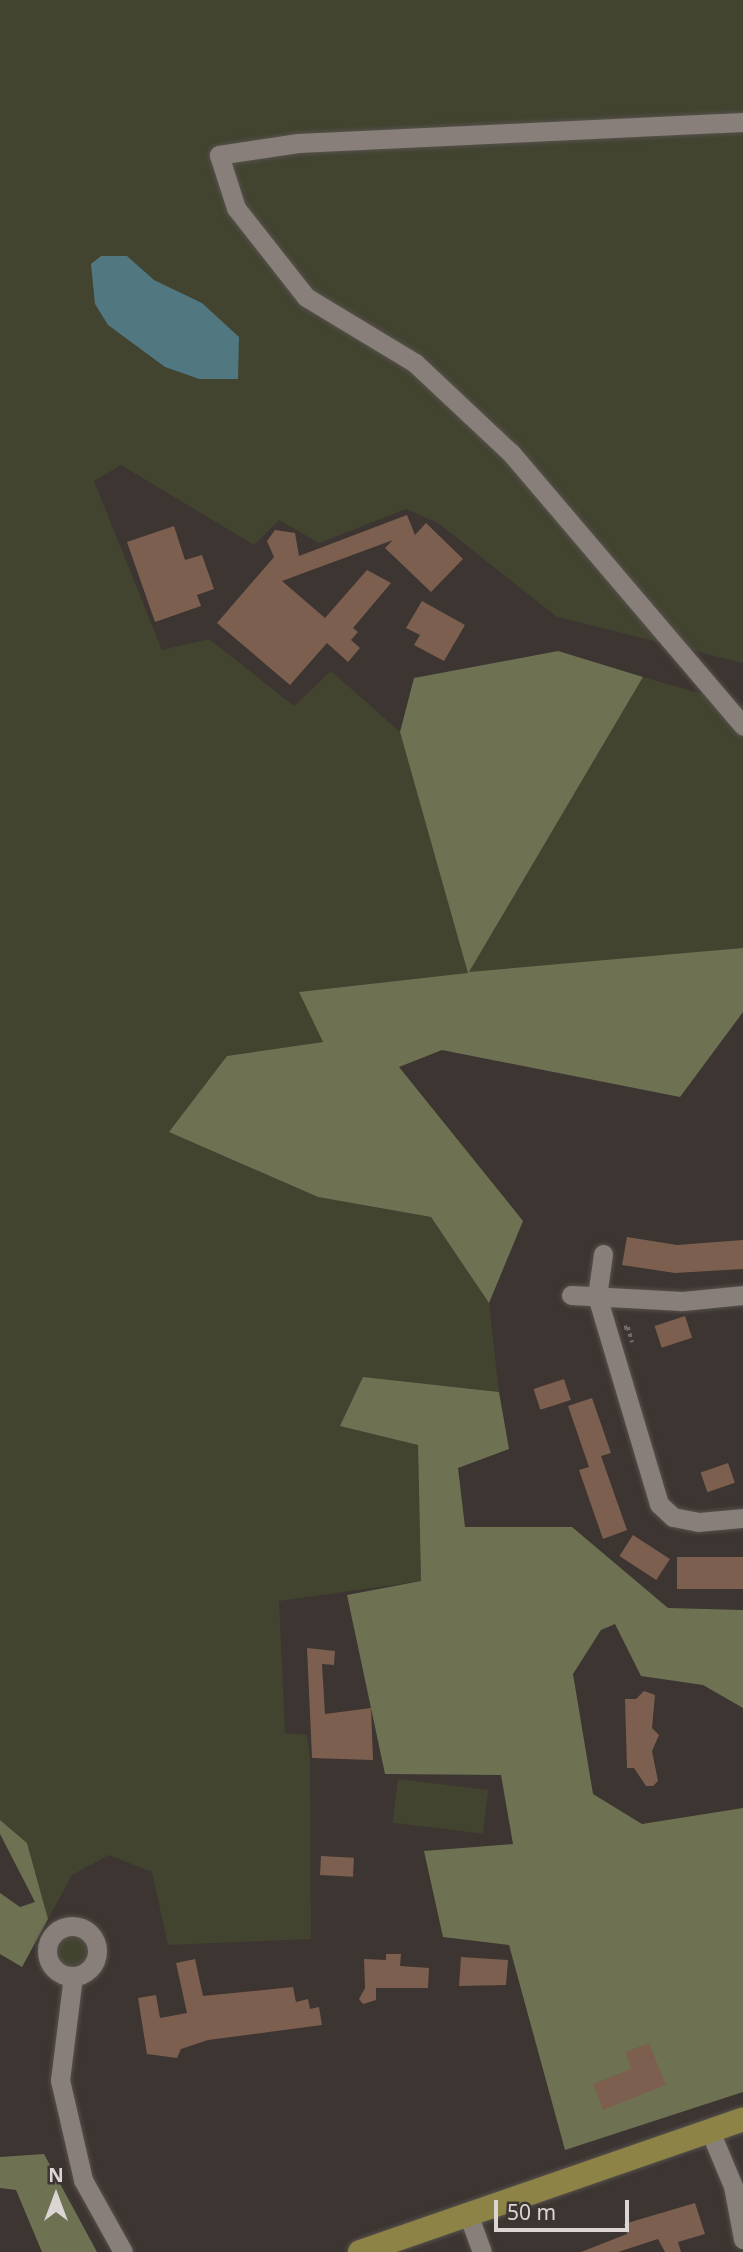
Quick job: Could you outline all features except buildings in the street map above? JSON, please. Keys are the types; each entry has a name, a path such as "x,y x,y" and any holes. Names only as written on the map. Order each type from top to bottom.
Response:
{"main road":[{"path":"359,2252 743,2119"}],"street":[{"path":"743,122 298,143 219,155 236,208 306,297 415,363 511,453 743,726"},
{"path":"603,1254 597,1296 659,1504 673,1517 698,1522 743,1518"},
{"path":"571,1295 682,1301 743,1295"},
{"path":"73,1976 60,2080 83,2180 123,2252"},
{"path":"710,2131 733,2186 743,2239"},
{"path":"468,2214 482,2252"}],"path":[{"path":"615,1329 628,1327 633,1348"}],"green space":[{"path":"0,0 743,0 743,663 557,617 438,523 406,509 319,543 279,520 254,545 121,465 94,481 162,650 209,639 294,706 331,671 400,732 469,972 643,677 743,706 743,948 299,992 323,1042 227,1056 170,1132 318,1197 431,1217 489,1303 499,1392 363,1377 341,1426 418,1445 421,1581 279,1601 285,1733 307,1735 310,1759 311,1939 168,1945 152,1872 109,1855 72,1875 48,1919 27,1843 0,1820","holes":["127,256 154,280 202,303 238,379 199,379 165,367 108,325 95,304"]},
{"path":"558,651 643,677 469,972 743,948 743,1012 680,1097 442,1050 399,1067 523,1221 489,1303 431,1217 318,1197 169,1132 227,1056 323,1042 299,992 468,973 400,732 414,678"},
{"path":"363,1377 499,1392 509,1449 458,1468 465,1527 572,1527 668,1608 743,1610 743,1708 703,1685 641,1676 615,1624 601,1630 573,1674 593,1794 642,1824 743,1808 743,2092 565,2150 509,1945 443,1937 424,1851 513,1844 501,1775 385,1774 347,1595 421,1581 418,1445 340,1426"},
{"path":"398,1779 488,1790 483,1834 393,1823"},
{"path":"0,1820 27,1843 48,1919 22,1967 0,1954 0,1893 20,1907 35,1902 0,1834"},
{"path":"73,1934 85,1939 90,1951 85,1963 73,1968 61,1963 56,1951 61,1939"},
{"path":"44,2154 97,2252 42,2252 16,2190 0,2188 0,2157"}],"water":[{"path":"101,256 127,256 154,280 202,303 239,337 238,379 199,379 165,367 108,325 95,304 91,264"}]}
